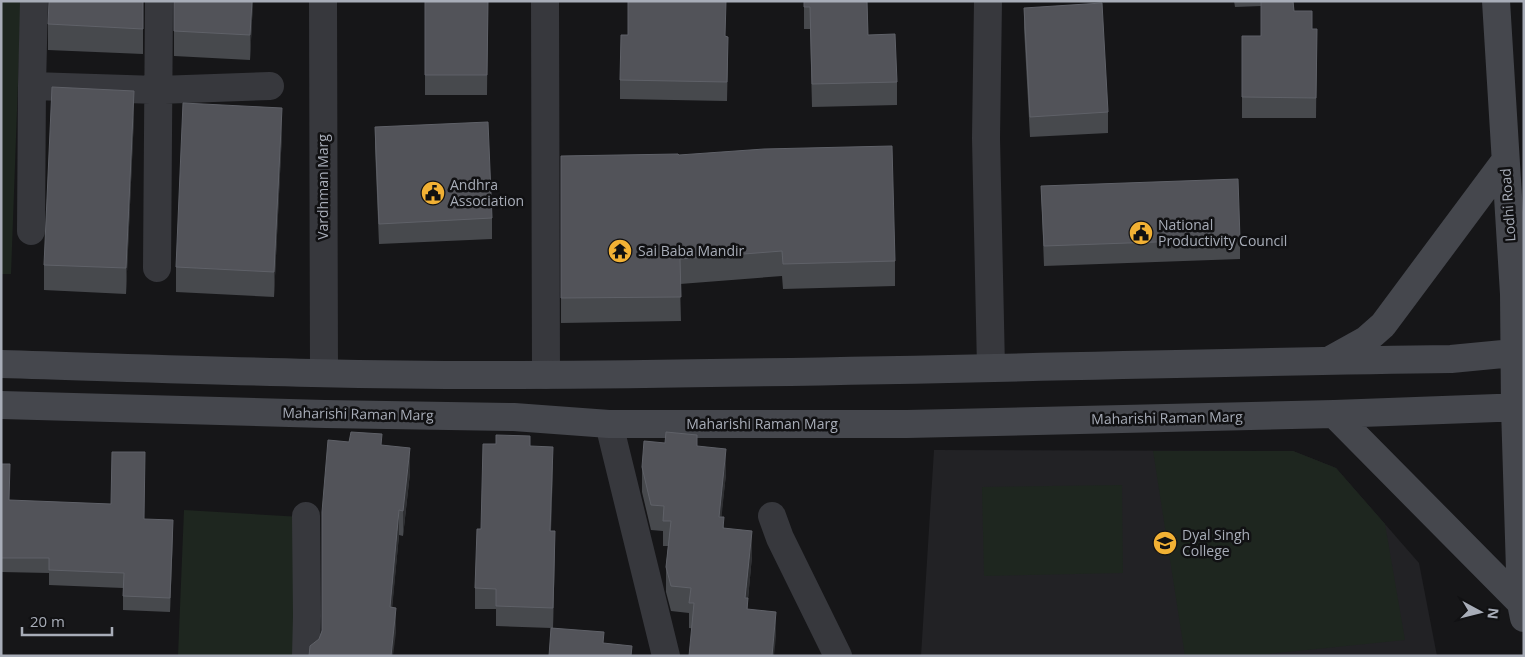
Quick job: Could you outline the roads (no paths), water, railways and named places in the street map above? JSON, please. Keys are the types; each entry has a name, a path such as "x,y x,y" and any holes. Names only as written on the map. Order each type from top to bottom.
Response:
{"main road":[{"name":"Lodhi Road","path":"1496,1 1519,353 1522,610"},
{"path":"1329,361 1366,340 1383,325 1505,161"},
{"path":"1,364 324,373 546,375 907,371 1451,359 1519,353"},
{"name":"Maharishi Raman Marg","path":"1,405 514,417 610,424 907,424 1519,408"},
{"path":"1334,414 1522,610"}],"street":[{"path":"31,231 34,1"},
{"path":"157,268 159,1"},
{"name":"Vardhman Marg","path":"323,1 324,373"},
{"path":"544,1 546,375"},
{"path":"988,1 986,138 991,368"},
{"path":"32,86 158,90 270,86"},
{"path":"610,424 666,656"},
{"path":"306,516 306,656"},
{"path":"772,516 780,538 838,656"}],"place":[{"name":"Andhra Association","path":"433,193"},
{"name":"National Productivity Council","path":"1141,233"},
{"name":"Sai Baba Mandir","path":"620,251"},
{"name":"Dyal Singh College","path":"1165,543"}]}
